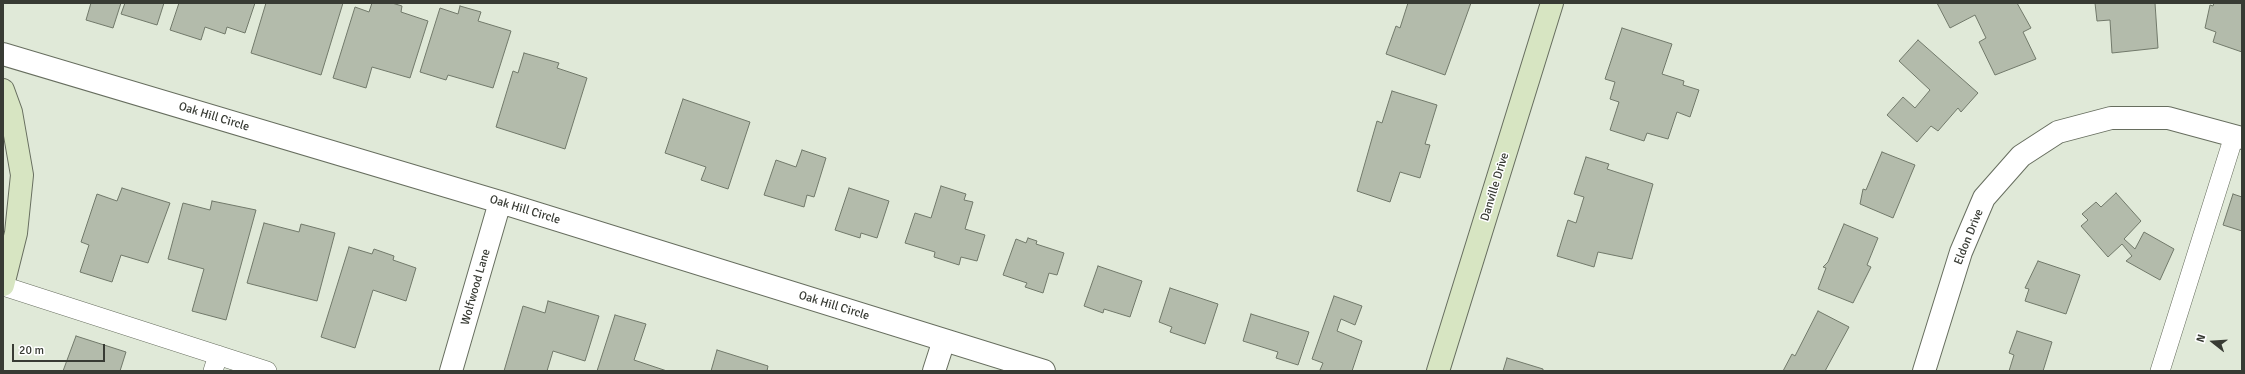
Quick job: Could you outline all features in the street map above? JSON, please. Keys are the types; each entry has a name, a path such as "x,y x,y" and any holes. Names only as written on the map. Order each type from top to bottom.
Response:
{"street":[{"name":"Danville Drive","path":"1438,371 1552,3"},
{"name":"Oak Hill Circle","path":"3,54 500,202 1044,371"},
{"path":"3,90 11,112 22,175 16,233 3,286"},
{"name":"Eldon Drive","path":"1924,371 1961,252 1984,198 2021,156 2058,132 2111,118 2168,118 2238,137"},
{"name":"Wolfwood Lane","path":"451,371 500,202"},
{"path":"934,371 944,340"}],"lane":[{"path":"2160,371 2238,137"},
{"path":"3,286 216,363 267,371"}],"building":[{"path":"91,3 121,3 113,28 86,20"},
{"path":"125,3 164,3 157,25 121,14"},
{"path":"179,3 255,3 245,33 227,27 225,34 205,27 201,40 170,30"},
{"path":"266,3 343,3 321,75 251,53"},
{"path":"372,3 392,3 402,6 401,12 428,21 410,78 372,67 366,88 333,78 355,7 369,12"},
{"path":"1408,3 1471,3 1445,75 1386,54 1396,26 1400,28"},
{"path":"1937,3 2017,3 2031,28 2023,32 2036,59 1995,75 1979,42 1986,38 1975,15 1950,28"},
{"path":"2095,3 2155,3 2158,48 2112,53 2110,20 2097,21"},
{"path":"2214,3 2242,3 2242,52 2213,42 2216,32 2205,28 2210,5 2213,6"},
{"path":"460,6 481,12 478,21 511,31 493,88 448,75 446,80 420,72 440,8 458,14"},
{"path":"1622,28 1672,44 1662,74 1684,81 1683,85 1699,90 1690,117 1677,112 1668,139 1647,133 1644,141 1610,130 1619,102 1610,99 1615,82 1605,79"},
{"path":"1918,40 1978,93 1961,112 1958,108 1938,131 1931,126 1917,142 1887,115 1903,97 1915,108 1930,90 1899,61"},
{"path":"524,53 559,63 557,68 587,78 565,149 496,127 513,71 518,73"},
{"path":"1392,91 1437,105 1425,144 1430,145 1420,178 1400,172 1390,202 1357,191 1377,121 1382,123"},
{"path":"683,99 750,122 728,189 701,180 706,167 665,153"},
{"path":"802,150 826,158 814,197 807,195 804,207 764,195 776,160 796,167"},
{"path":"1882,152 1915,165 1893,218 1860,204 1863,189 1866,190"},
{"path":"1586,157 1609,164 1607,169 1653,184 1632,259 1598,252 1594,267 1557,256 1568,220 1576,223 1584,197 1574,194"},
{"path":"941,186 966,194 964,200 973,202 965,229 985,235 977,261 961,257 959,265 934,257 935,252 905,243 915,213 931,218"},
{"path":"122,188 170,203 148,263 121,255 112,282 80,272 89,245 81,242 97,194 117,201"},
{"path":"849,188 889,201 877,238 861,233 860,238 835,230"},
{"path":"2116,193 2141,221 2124,239 2135,249 2144,232 2174,249 2160,280 2126,261 2132,256 2122,244 2108,257 2081,226 2088,220 2082,214 2096,202 2101,207"},
{"path":"2233,194 2242,197 2242,231 2223,225"},
{"path":"212,201 256,210 226,320 192,311 204,269 168,259 183,203 210,210"},
{"path":"264,223 299,232 301,224 335,233 317,301 247,283"},
{"path":"1844,224 1878,238 1867,265 1871,267 1853,303 1818,289 1826,268 1823,267 1828,262"},
{"path":"1028,238 1037,241 1036,244 1064,253 1057,275 1049,273 1043,293 1025,287 1027,283 1003,275 1016,239 1026,243"},
{"path":"349,247 372,254 374,249 394,256 393,260 416,268 406,301 373,290 355,348 321,337"},
{"path":"2038,261 2080,275 2066,314 2025,301 2029,289 2025,288"},
{"path":"1098,266 1142,281 1130,317 1104,309 1103,313 1084,306"},
{"path":"1170,288 1218,304 1205,344 1170,332 1172,327 1159,322"},
{"path":"1334,296 1362,306 1355,325 1341,319 1337,331 1362,341 1352,371 1322,371 1320,370 1323,363 1312,359"},
{"path":"548,301 599,316 585,361 553,351 547,371 504,371 523,306 545,313"},
{"path":"1818,311 1849,327 1825,371 1783,371 1792,354 1795,356"},
{"path":"1251,314 1309,332 1298,365 1276,358 1278,352 1243,341"},
{"path":"615,315 646,324 634,360 667,371 597,371"},
{"path":"2017,331 2052,342 2043,371 2009,371 2014,355 2009,353"},
{"path":"76,336 126,352 120,371 63,371"},
{"path":"717,350 768,366 767,371 711,371"},
{"path":"1507,358 1543,369 1543,371 1503,371"}]}
